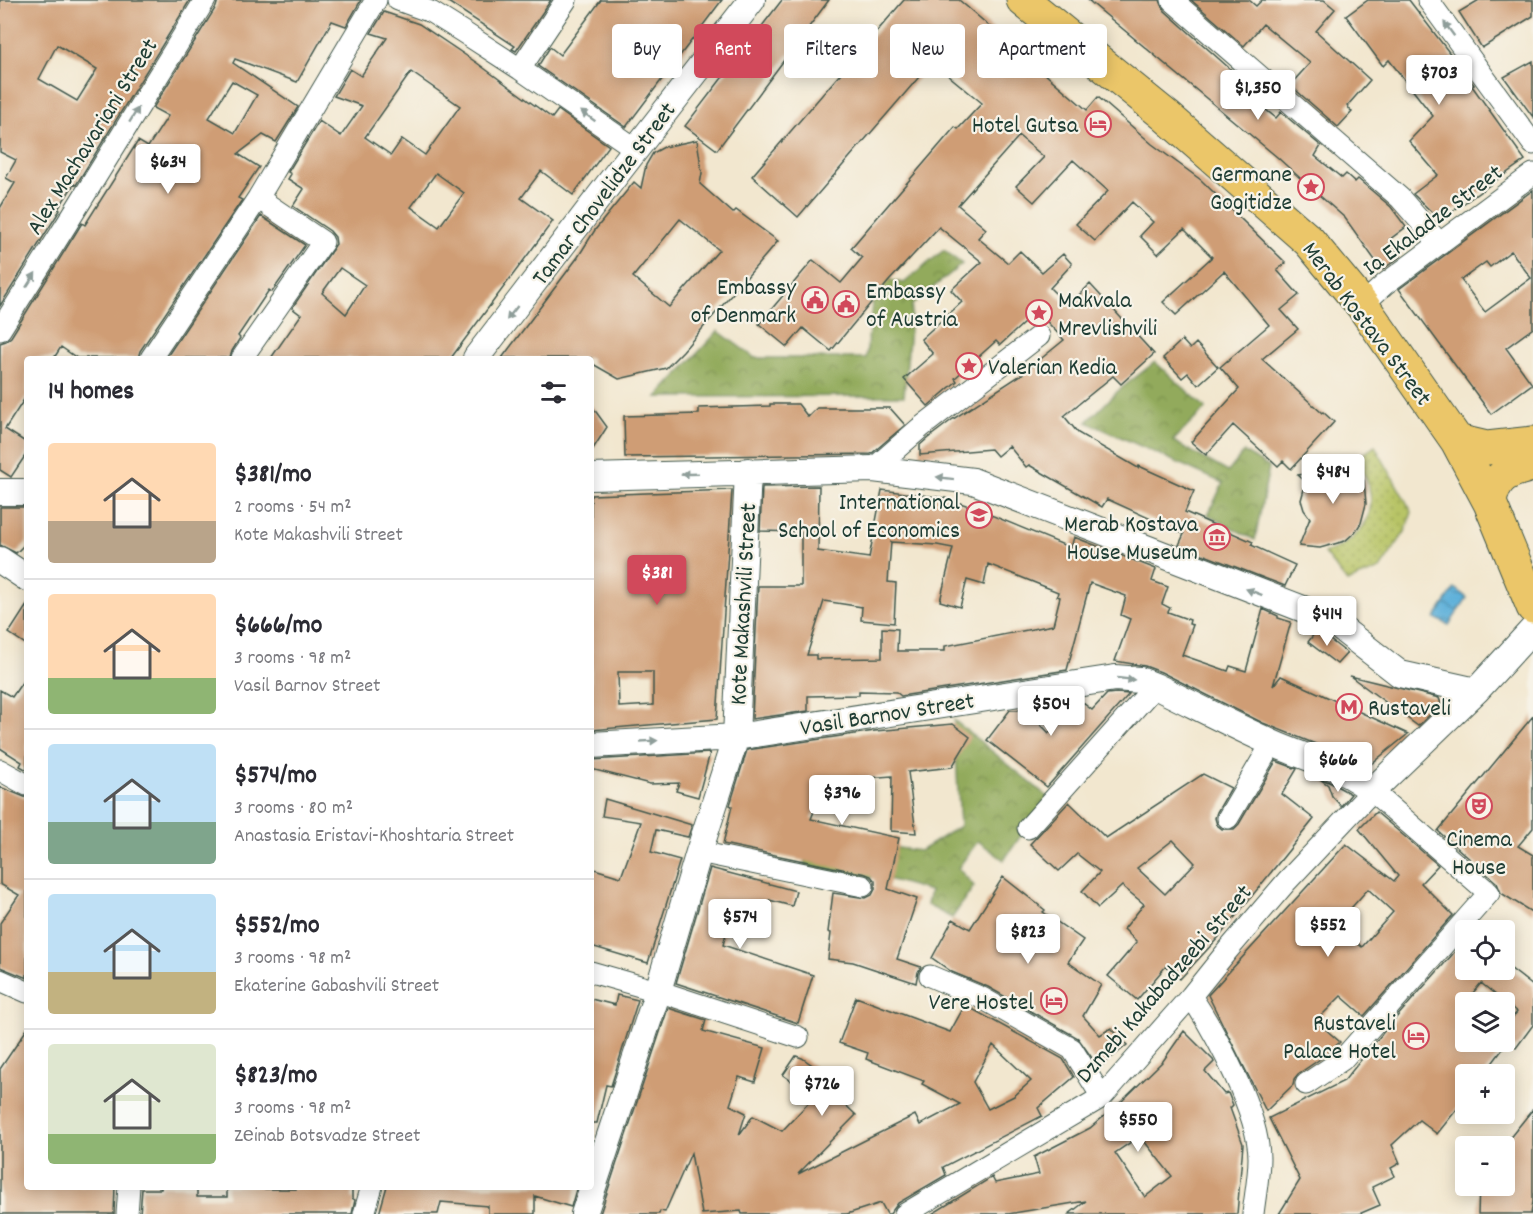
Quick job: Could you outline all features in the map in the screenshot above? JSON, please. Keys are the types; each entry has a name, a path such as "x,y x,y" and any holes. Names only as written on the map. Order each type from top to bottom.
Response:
{"main road":[{"name":"Merab Kostava Street","path":"1023,0 1166,116 1309,241 1362,305 1456,441 1490,503 1533,606"},
{"path":"1456,441 1487,448 1533,443"},
{"path":"1490,503 1492,489 1505,474 1533,465"},
{"path":"1504,533 1533,548"}],"street":[{"name":"Alex Machavariani Street","path":"0,330 205,0"},
{"path":"152,356 258,198 376,0"},
{"path":"398,0 431,12 520,69 636,149"},
{"path":"520,69 566,0"},
{"name":"Tamar Chovelidze Street","path":"478,356 752,0"},
{"path":"1173,0 1286,101 1400,198 1440,244"},
{"path":"1428,0 1533,144"},
{"name":"Ia Ekaladze Street","path":"1362,305 1385,285 1533,174"},
{"path":"243,356 323,242 258,198"},
{"path":"873,469 931,420 1039,336"},
{"path":"594,477 873,469 973,481 1329,620 1400,674 1476,691"},
{"name":"Kote Makashvili Street","path":"594,1170 598,1153 658,991 736,737 748,471"},
{"path":"0,492 24,492"},
{"path":"0,560 24,576"},
{"path":"1306,1084 1342,1060 1489,893 1372,791 1476,691 1533,629"},
{"name":"Vasil Barnov Street","path":"594,745 736,737 1094,679 1123,678 1140,680 1155,686 1272,743 1345,774 1372,791"},
{"path":"1028,828 1155,686"},
{"path":"1228,818 1272,743"},
{"path":"0,770 24,783"},
{"name":"Dzmebi Kakabadzeebi Street","path":"905,1214 1102,1097 1191,996 1227,950 1372,791"},
{"path":"699,852 863,886"},
{"path":"594,973 658,991 798,1037"},
{"path":"930,976 982,998 1072,1049 1102,1097"},
{"path":"0,980 24,991"},
{"path":"1191,996 1231,1068 1251,1118 1259,1157 1253,1214"},
{"path":"127,1214 129,1190"},
{"path":"364,1214 371,1190"},
{"name":"Kote Makashvili Street","path":"584,1214 590,1190"}],"green space":[{"path":"944,250 962,264 912,305 904,396 657,397 718,331 755,358 866,358 875,277 904,283"},
{"path":"1155,362 1206,408 1173,441 1228,472 1244,452 1269,467 1255,540 1208,515 1223,483 1087,422 1119,390"},
{"path":"1375,446 1412,512 1405,532 1380,569 1347,582 1324,553 1356,535 1368,517 1371,506 1370,494 1365,475 1355,460"},
{"path":"954,720 1048,797 1004,860 978,841 958,868 974,886 952,918 927,905 930,891 874,875 866,883 803,868 812,836 920,851 960,826"}],"water":[{"path":"1455,588 1467,598 1449,625 1435,618"}],"building":[{"path":"0,0 190,0 76,185 74,184 58,209 60,210 0,306 0,208 15,183 6,178 16,160 0,152","holes":["57,45 97,69 77,101 39,79"]},
{"path":"218,0 361,0 346,26 332,21 297,82 235,59 233,63 298,107 276,142 263,135 238,154 259,167 238,198 242,200 139,356 74,356 61,347 55,356 24,356 24,400 5,429 24,441 24,458 11,477 0,470 0,343 11,337 82,223 85,225 138,141 148,147 168,116 153,108 216,7","holes":["232,81 257,95 235,133 209,118"]},
{"path":"445,0 551,0 516,51 512,49 515,46"},
{"path":"601,0 722,0 704,24 694,24 694,37 682,53 682,24 612,24 612,78 663,78 626,127 538,66 550,47 560,55"},
{"path":"782,0 829,0 811,24 784,24 784,60 772,76 772,24 764,24"},
{"path":"904,0 959,0 987,24 977,24 977,78 1050,78 1087,110 1098,97 1152,144 1201,180 1286,263 1277,270 1299,295 1281,310 1298,329 1262,359 1334,422 1291,469 1283,461 1278,466 1233,425 1206,455 1191,442 1239,389 1220,367 1269,325 1224,271 1176,315 1163,302 1212,257 1184,229 1158,254 1140,236 1153,222 1132,202 1095,241 1076,224 1108,191 1073,160 1034,202 1016,186 1044,157 1019,136 958,205 986,229 978,238 1008,263 1020,251 1042,272 1063,254 1072,264 1050,288 1068,306 1090,284 1154,354 1121,384 1113,376 1064,416 1078,433 1138,468 1139,466 1194,491 1185,512 1253,542 1251,545 1295,565 1285,586 1179,545 1184,534 1107,499 1102,507 1029,465 1026,467 1009,446 997,456 991,449 920,455 920,445 928,438 1021,375 1064,340 1037,311 1000,345 996,341 955,378 957,381 928,406 904,379 933,354 921,339 962,302 951,290 982,262 939,227 889,281 831,351 803,328 787,347 759,324 813,260 841,283 862,258 851,248 955,127 958,129 982,103 952,78 965,78 965,24 890,24 890,78 918,78 798,217 752,176 837,78 878,78 878,30"},
{"path":"1088,0 1160,0 1164,10 1255,91 1250,97 1276,118 1281,112 1321,146 1315,156 1342,178 1346,174 1355,182 1358,179 1391,207 1406,227 1389,240 1401,256 1382,270 1345,218 1277,157"},
{"path":"1191,0 1249,0 1256,6 1262,0 1324,0 1335,9 1316,31 1370,80 1347,106 1352,112 1338,127 1290,85 1310,63 1263,24 1244,46"},
{"path":"1368,0 1409,0 1474,85 1472,86 1525,160 1440,220 1413,194 1438,175 1409,141 1433,116 1389,60 1383,66 1346,16"},
{"path":"1479,0 1533,0 1533,16 1482,48 1459,12"},
{"path":"384,12 419,24 552,118 558,110 609,146 573,195 541,171 521,198 553,221 452,356 272,356 301,315 292,308 336,244 335,237 330,231 293,206 304,189 288,179 291,174 288,172 319,121 341,136 362,106 334,96 350,69 361,76 387,38 371,33","holes":["411,72 460,106 425,155 402,139 391,155 365,137","436,173 464,193 439,227 411,207","340,268 365,285 346,314 322,293"]},
{"path":"1533,61 1533,117 1504,77"},
{"path":"722,78 771,78 717,150 685,126"},
{"path":"697,140 702,173 700,184 733,213 736,210 778,241 666,368 619,379 594,365 594,356 504,356 578,257 595,230 634,182 641,188 646,165 653,153 664,147","holes":["680,219 719,250 669,307 633,277"]},
{"path":"1533,190 1533,328 1506,348 1532,384 1491,414 1399,289","holes":["1511,251 1531,278 1485,312 1461,280 1486,262 1490,267"]},
{"path":"261,216 305,245 272,292 269,290 238,336 240,338 231,356 167,356"},
{"path":"1182,340 1190,349 1196,343 1218,367 1198,385 1188,373 1182,378 1163,358"},
{"path":"770,404 798,404 808,417 817,408 890,408 905,425 871,454 625,457 624,416 699,414 699,408 770,406"},
{"path":"594,409 607,427 594,447"},
{"path":"1348,458 1356,465 1364,481 1366,504 1361,523 1345,541 1320,548 1299,546 1310,518 1301,500 1306,482 1298,475 1330,470"},
{"path":"819,486 818,551 869,558 882,490 945,498 1071,548 1074,537 1156,569 1152,581 1168,587 1162,604 1170,608 1168,612 1190,620 1189,624 1193,625 1182,655 1228,671 1230,666 1246,671 1263,609 1278,618 1291,622 1273,686 1281,676 1408,734 1366,768 1343,755 1263,723 1161,672 1145,666 1115,661 1130,619 1121,615 1126,596 1090,583 1067,670 901,696 896,692 859,691 859,695 808,696 808,711 752,719 758,586 801,586 801,532 760,531 762,487","holes":["891,542 953,548 940,601 960,607 967,580 984,585 988,564 1058,592 1057,596 1060,597 1053,625 945,646 945,651 897,651 898,629 882,628 882,658 816,659 816,655 807,655 824,601 862,607 861,620 894,623 896,583 888,582"]},
{"path":"732,490 717,719 594,730 594,495","holes":["618,672 653,672 653,705 619,707"]},
{"path":"0,507 24,507 24,545 16,553 0,545"},
{"path":"24,610 24,643 9,633"},
{"path":"1317,630 1347,653 1337,664 1308,642"},
{"path":"1350,676 1439,698 1441,704 1418,726"},
{"path":"24,679 24,768 20,766 22,762 0,748 0,690 12,697"},
{"path":"1107,694 1129,694 1047,787 987,740 1010,710 1026,710 1049,733 1078,699 1092,710"},
{"path":"1533,716 1533,828 1518,846 1533,855 1533,913 1501,893 1497,883 1438,831"},
{"path":"953,724 970,737 952,767 908,772 916,833 891,831 892,776 826,781 811,819 899,838 888,889 917,899 897,959 921,967 916,983 853,962 828,959 831,933 828,932 833,893 866,898 872,895 875,881 866,874 723,844 732,806 730,805 747,750 875,731"},
{"path":"710,753 698,797 676,791 679,783 650,784 594,770 594,760"},
{"path":"1276,761 1297,769 1282,794 1314,819 1218,938 1180,979 1166,966 1137,1000 1108,976 1137,942 1124,929 1144,904 1122,886 1098,908 1082,891 1100,872 1077,854 1059,871 1030,844 1069,802 1106,838 1203,774 1231,788 1217,812 1215,818 1217,825 1222,829 1234,829","holes":["1173,840 1195,863 1165,894 1137,868"]},
{"path":"1317,777 1351,794 1341,806 1332,796 1328,785"},
{"path":"0,787 24,797 24,977 0,967 0,923 19,895 0,884"},
{"path":"605,799 692,825 688,837 656,830 651,852 680,860 648,963 594,947 594,869 621,877 641,822 602,816"},
{"path":"1376,812 1438,865 1421,883 1453,915 1364,1016 1341,996 1316,1021 1340,1042 1326,1055 1298,1074 1293,1085 1266,1111 1208,995 1346,844 1394,881 1398,876 1359,829","holes":["1368,889 1393,912 1362,947 1336,925"]},
{"path":"710,868 796,891 792,906 769,900 764,920 732,911 723,945 813,975 798,1023 676,983"},
{"path":"1003,877 1045,910 1043,912 1083,940 1068,962 1101,985 1083,1016 1100,1035 1111,1028 1127,1045 1099,1068 1078,1038 988,987 952,972 932,958 953,919 970,929"},
{"path":"1455,952 1455,980 1515,980 1515,972 1533,986 1533,1025 1516,1048 1515,992 1492,992 1481,983 1474,992 1455,992 1455,1052 1500,1052 1492,1064 1455,1064 1455,1112 1437,1134 1419,1120 1392,1145 1400,1163 1391,1168 1395,1176 1372,1187 1380,1205 1359,1214 1279,1214 1300,1180 1269,1118 1344,1081 1386,1029"},
{"path":"617,995 638,1000 611,1086 606,1085 597,1123 594,1123 594,1000 615,1005"},
{"path":"856,997 950,1032 965,1005 1063,1059 1074,1077 1038,1108 1042,1116 943,1167 946,1175 898,1203 890,1214 887,1214 881,1203 847,1214 742,1214 741,1211 702,1214 691,1153 665,1212 660,1211 659,1214 600,1214 668,1008 706,1020 703,1031 765,1048 755,1082 739,1077 730,1105 746,1113 739,1135 753,1116 782,1131 814,1097 783,1075 796,1056 815,1067 811,1072 856,1115 798,1174 915,1115 920,1125 960,1104 922,1084 924,1081 866,1059 868,1053 839,1043","holes":["993,1045 1031,1081 1014,1096 988,1109 973,1082"]},
{"path":"1184,1031 1214,1062 1205,1071 1224,1094 1228,1093 1233,1105 1230,1108 1243,1144 1237,1214 1069,1214 1086,1201 1008,1214 932,1214 992,1177 995,1183 1039,1174 1034,1157 1090,1128 1163,1061","holes":["1140,1136 1172,1176 1145,1197 1115,1153"]},
{"path":"24,1033 24,1190 115,1190 114,1214 0,1214 0,1069"},
{"path":"1533,1109 1531,1214 1478,1214 1479,1196 1515,1196 1515,1136 1511,1136"},
{"path":"142,1190 197,1190 197,1197 227,1197 227,1190 352,1190 352,1198 355,1200 352,1214 140,1214"},
{"path":"386,1190 576,1190 571,1207 535,1196 535,1214 488,1214 488,1206 441,1202 438,1214 379,1214"}],"place":[{"name":"Hotel Gutsa","path":"1098,124"},
{"name":"Germane Gogitidze","path":"1311,187"},
{"name":"Embassy of Denmark","path":"815,300"},
{"name":"Embassy of Austria","path":"846,304"},
{"name":"Makvala Mrevlishvili","path":"1039,313"},
{"name":"Valerian Kedia","path":"969,366"},
{"name":"International School of Economics","path":"979,515"},
{"name":"Merab Kostava House Museum","path":"1217,537"},
{"name":"Rustaveli","path":"1349,707"},
{"name":"Cinema House","path":"1479,806"},
{"name":"Vere Hostel","path":"1054,1001"},
{"name":"Rustaveli Palace Hotel","path":"1416,1036"}]}
